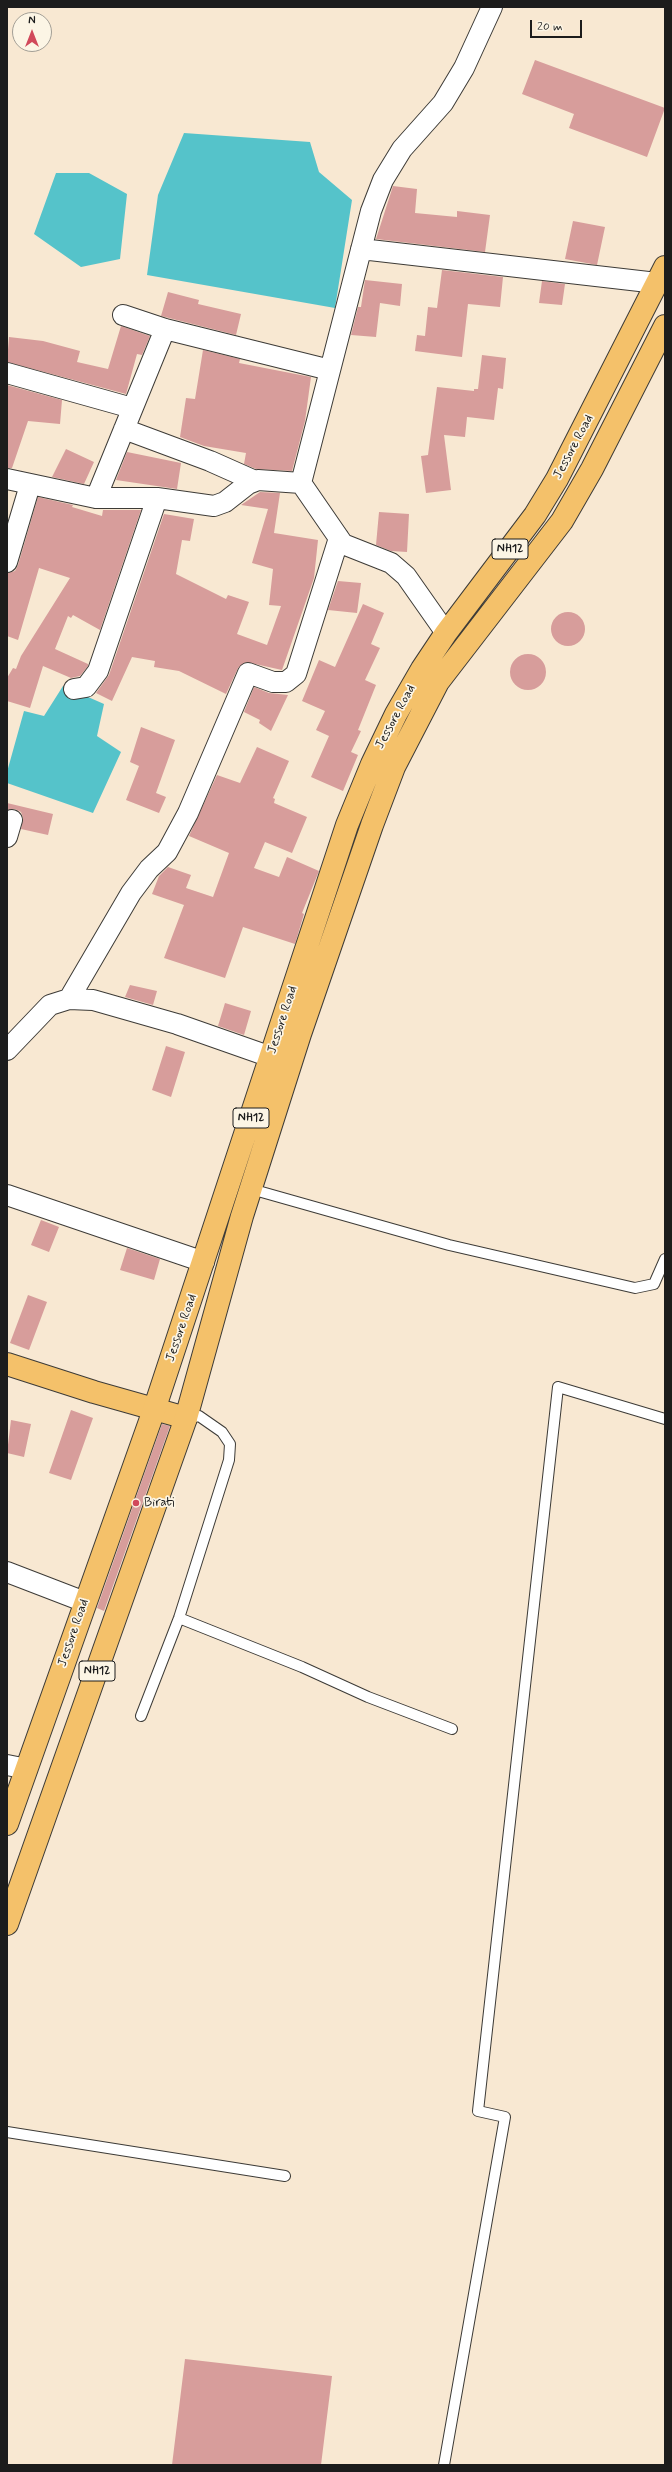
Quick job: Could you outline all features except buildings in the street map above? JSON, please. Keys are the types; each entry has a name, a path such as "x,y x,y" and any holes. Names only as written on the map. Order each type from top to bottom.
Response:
{"main road":[{"name":"Jessore Road","path":"7,1824 17,1767 85,1602 154,1410 347,825 372,764 396,714 446,633 504,558 557,479 661,275"},
{"name":"NH12","path":"7,1924 186,1418 251,1189 300,1034 358,864 397,761 438,682 488,615 562,521 592,469 665,326"},
{"path":"7,1364 154,1410 186,1418"}],"street":[{"path":"446,633 406,576 391,563 343,544 301,483 370,211 383,180 402,149 443,103 464,68 492,7"},
{"path":"361,249 661,275"},
{"path":"122,315 165,329 330,370"},
{"path":"96,498 165,329"},
{"path":"7,373 132,408"},
{"path":"124,429 210,461 255,481 301,483"},
{"path":"7,479 96,498 157,498 214,506 225,502 255,481"},
{"path":"7,562 30,485"},
{"path":"74,689 86,687 98,671 157,498"},
{"path":"69,999 131,893 149,869 167,852 188,813 248,673 273,682 286,682 296,674 339,538"},
{"path":"7,1050 50,1005 69,999 93,1000 177,1024 271,1057"},
{"path":"7,1195 204,1262"},
{"path":"7,1572 85,1602"}],"lane":[{"path":"251,1189 449,1245 635,1288 654,1284 665,1259"},
{"path":"444,2465 505,2117 478,2112 558,1387 665,1419"},
{"path":"140,1716 179,1618 229,1460 230,1450 227,1438 215,1426 199,1416 186,1418"},
{"path":"179,1618 302,1667 368,1697 452,1729"},
{"path":"7,2132 285,2176"}],"water":[{"path":"184,133 310,142 319,172 352,200 335,308 147,275 158,195"},
{"path":"56,173 89,173 127,194 120,259 81,267 34,234"},
{"path":"63,686 104,704 97,736 121,752 93,813 7,783 7,772 24,711 44,716"}],"place":[{"name":"Birati","path":"136,1503"}]}
